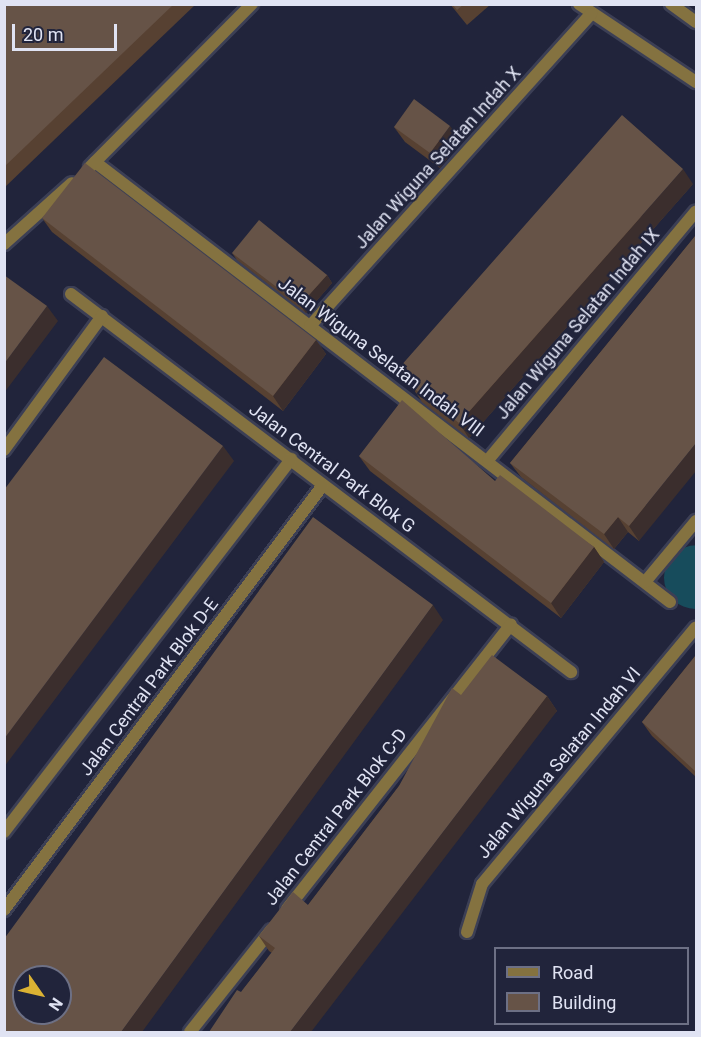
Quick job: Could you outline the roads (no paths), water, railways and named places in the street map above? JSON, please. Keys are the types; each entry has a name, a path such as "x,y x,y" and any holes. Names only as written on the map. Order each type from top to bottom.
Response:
{"street":[{"path":"4,244 95,162 252,4"},
{"path":"579,4 696,82"},
{"path":"671,4 696,22"},
{"name":"Jalan Wiguna Selatan Indah X","path":"310,326 592,13"},
{"name":"Jalan Wiguna Selatan Indah VIII","path":"95,162 488,460 670,602"},
{"name":"Jalan Wiguna Selatan Indah IX","path":"488,460 696,211"},
{"name":"Jalan Central Park Blok G","path":"71,294 572,672"},
{"path":"4,450 102,316"},
{"name":"Jalan Central Park Blok D-E","path":"4,832 291,459"},
{"name":"Jalan Central Park Blok D-E","path":"4,910 322,485"},
{"path":"645,582 696,521"},
{"name":"Jalan Central Park Blok C-D","path":"190,1032 511,624"},
{"name":"Jalan Wiguna Selatan Indah VI","path":"467,932 482,884 696,627"}]}
